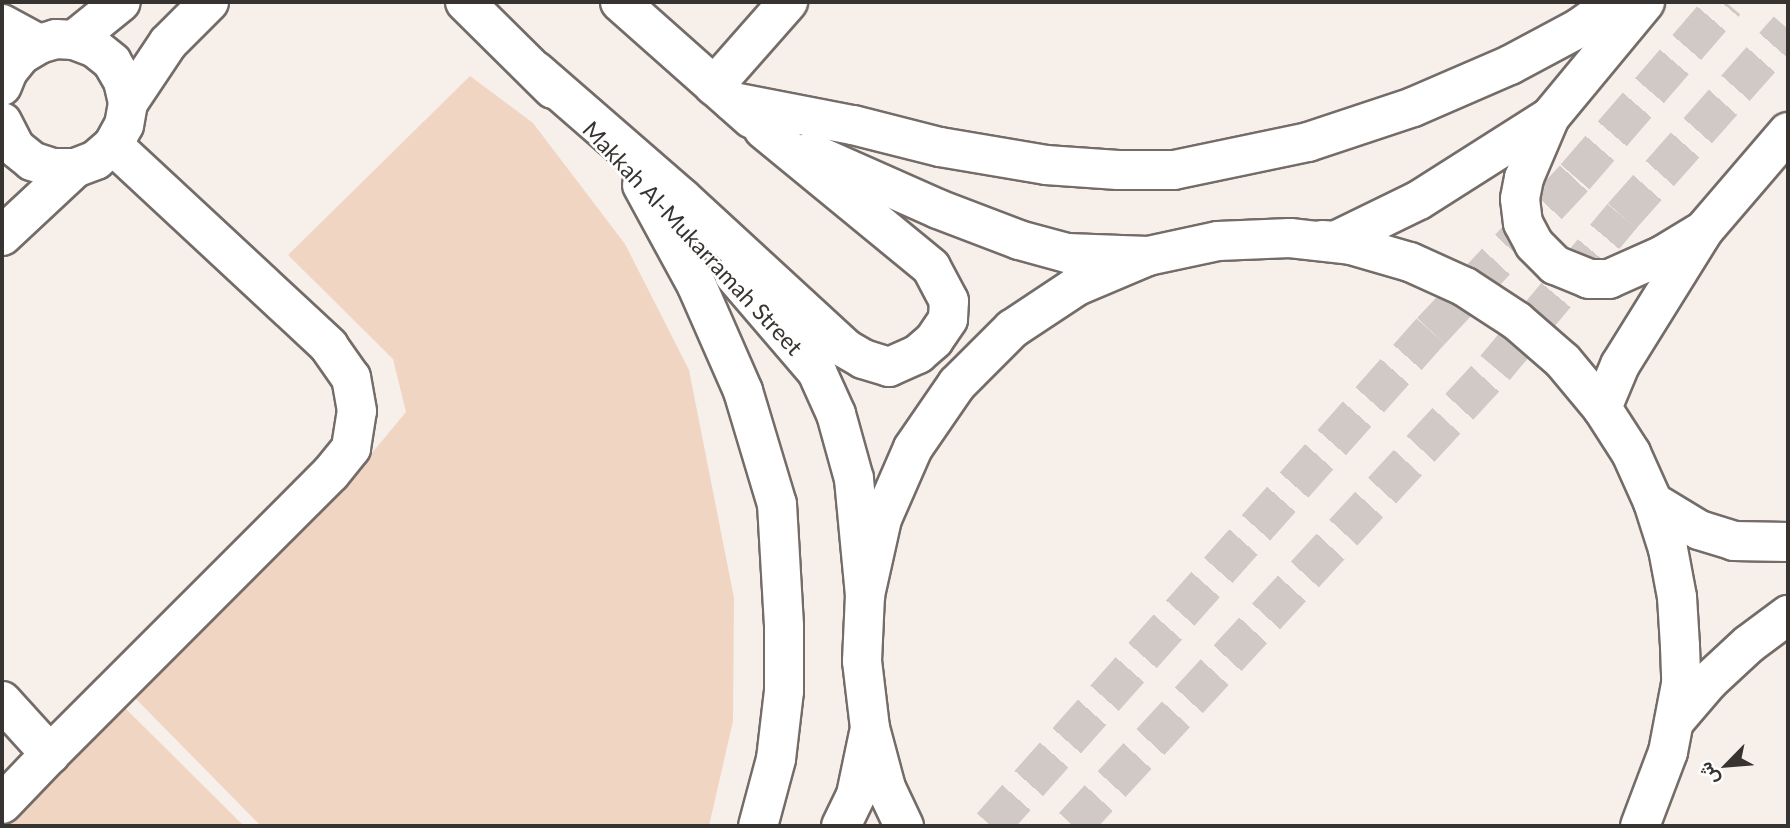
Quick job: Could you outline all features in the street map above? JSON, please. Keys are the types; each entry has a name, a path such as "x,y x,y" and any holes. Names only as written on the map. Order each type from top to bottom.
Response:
{"street":[{"path":"2,86 8,71 21,55 56,42 121,2"},
{"path":"128,103 168,43 209,2"},
{"name":"Makkah Al-Mukarramah Street","path":"465,2 536,71 642,185 722,262 817,372 836,414 854,479 865,595"},
{"path":"536,71 846,349 863,359 889,367 902,364 934,340 948,319 949,301 930,267 763,129 620,2"},
{"path":"724,94 789,2"},
{"path":"724,94 940,147 1046,165 1118,170 1174,170 1308,142 1413,107 1510,65 1579,28 1616,2"},
{"path":"1645,2 1550,117 1524,178 1520,199 1524,223 1534,244 1555,265 1589,279 1609,279 1652,261 1704,230"},
{"path":"2,24 56,42 95,48 112,62 124,81 128,103 124,125 113,145 96,160 75,168 53,168 32,161 15,147 2,127"},
{"path":"904,826 886,788 870,728 862,661 865,595 882,519 913,448 957,384 1012,329 1066,293 1148,256 1218,241 1290,238 1335,241 1419,200 1550,117"},
{"path":"763,129 938,209 1019,240 1067,253 1148,256"},
{"path":"1602,408 1620,365 1704,230 1788,132"},
{"path":"2,804 331,473 351,448 357,411 351,377 329,346 113,145"},
{"path":"2,236 75,168"},
{"path":"642,185 697,286 743,391 777,504 784,691 776,759 758,826"},
{"path":"1290,238 1351,245 1410,262 1465,288 1517,320 1563,361 1602,408 1631,453 1653,502 1668,549 1677,597 1681,684 1668,751 1640,826"},
{"path":"1653,502 1699,530 1734,541 1788,542"},
{"path":"1674,722 1709,681 1749,644 1788,615"},
{"path":"2,701 50,754"},
{"path":"841,826 856,795 870,728"}],"shaded area":[{"path":"470,76 533,123 625,244 689,370 734,598 733,721 709,826 261,826 134,697 328,506 406,412 393,359 288,255"},
{"path":"116,699 244,826 3,826"}],"tunnel":[{"path":"991,826 1431,331 1575,177 1726,2"},
{"path":"1073,826 1495,368 1622,216 1788,29"}]}
